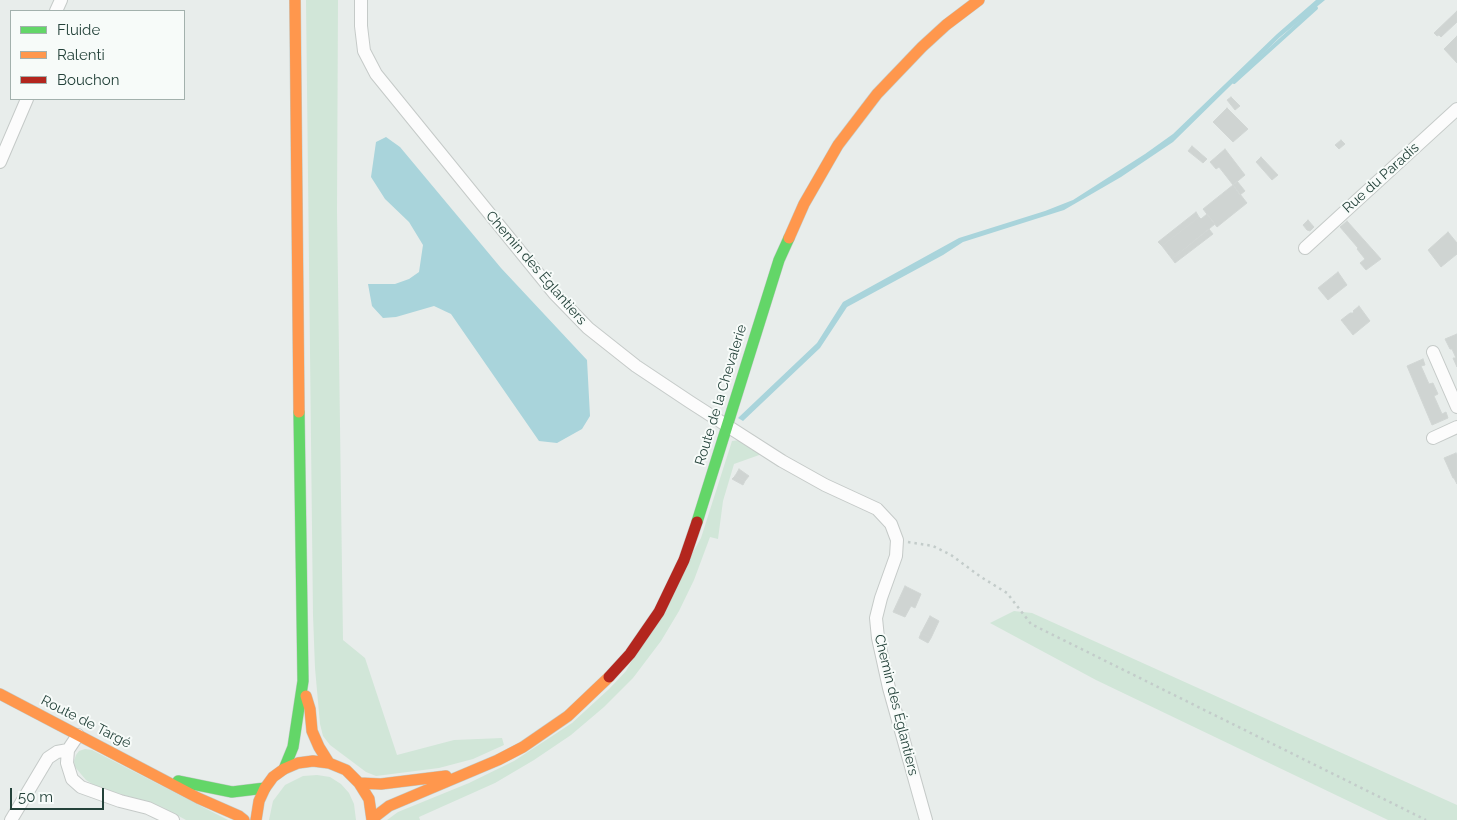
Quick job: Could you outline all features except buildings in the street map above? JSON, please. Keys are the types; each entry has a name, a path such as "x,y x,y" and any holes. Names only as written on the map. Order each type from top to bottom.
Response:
{"street":[{"path":"284,769 292,747 303,682 295,0"},
{"name":"Chemin des Églantiers","path":"361,0 361,26 364,51 376,74 554,293 588,328 636,366 790,466 877,509 891,524 896,540 896,556 876,618 878,638 892,697 926,820"},
{"name":"Route de la Chevalerie","path":"372,819 389,806 498,760 523,747 568,716 611,675 646,633 663,604 693,536 779,260 804,204 838,145 877,94 901,68 946,26 979,0"},
{"path":"0,162 27,100"},
{"name":"Rue du Paradis","path":"1304,248 1457,108"},
{"path":"1433,352 1457,407"},
{"path":"1433,438 1457,427"},
{"path":"303,682 310,708 312,731 319,747 329,762"},
{"name":"Route de Targé","path":"0,694 198,798 244,820"},
{"path":"78,735 68,750 67,763 72,779 81,787 120,801 148,808 174,820"},
{"path":"11,820 48,758 57,752 68,750"},
{"path":"256,820 259,801 265,788 274,777 284,769 298,763 313,761 329,762 346,770 359,783 369,799 372,819"},
{"name":"Route de la Chevalerie","path":"359,783 381,784 468,772"},
{"name":"Route de Targé","path":"158,777 232,792 265,788"}],"path":[{"path":"896,540 933,546 951,555 1007,593 1031,624 1426,820"}],"green space":[{"path":"306,0 338,0 337,211 343,640 365,658 397,755 454,740 502,738 504,745 473,759 439,768 376,776 366,772 330,745 323,736 320,724 313,615"},
{"path":"740,440 762,454 734,464 723,501 718,539 710,537 694,580 679,611 661,641 633,678 604,707 571,735 495,783 419,817 420,820 387,820 398,812 469,783 514,761 572,723 626,671 701,538 732,441"},
{"path":"1014,611 1032,613 1457,805 1457,820 1388,820 1096,680 990,623"},
{"path":"85,749 92,750 228,820 186,820 162,807 97,787 86,780 75,767 76,755 79,751"},
{"path":"317,775 330,777 341,784 349,793 354,804 356,820 269,820 273,801 285,785 303,776"}],"water":[{"path":"1316,0 1325,0 1280,37 1173,142 1121,177 1064,210 963,242 943,255 847,307 820,348 743,421 738,418 817,343 843,302 959,238 1045,211 1073,200 1173,134 1277,34"},
{"path":"386,137 400,147 501,268 587,360 590,416 582,429 557,443 539,441 451,314 434,306 396,317 383,318 372,306 368,284 395,284 409,279 419,272 423,245 409,222 385,199 371,177 376,142"}],"waterway":[{"path":"1234,82 1316,8"}],"traffic: fast":[{"path":"697,522 779,260 789,238"},
{"path":"284,769 293,747 303,681 299,412"},
{"path":"178,781 232,792 265,788"}],"traffic: slow":[{"path":"295,0 299,412"},
{"path":"789,238 804,204 838,145 877,94 922,47 946,25 979,0"},
{"path":"372,819 389,806 498,760 523,747 568,716 609,677"},
{"path":"0,694 198,798 244,820"},
{"path":"306,696 310,709 312,731 329,763"},
{"path":"256,820 259,801 273,777 284,769 298,763 313,761 329,763 346,770 359,783 369,799 372,820"},
{"path":"359,783 381,784 446,776"}],"traffic: jam":[{"path":"609,677 630,654 659,612 684,560 697,522"}]}
